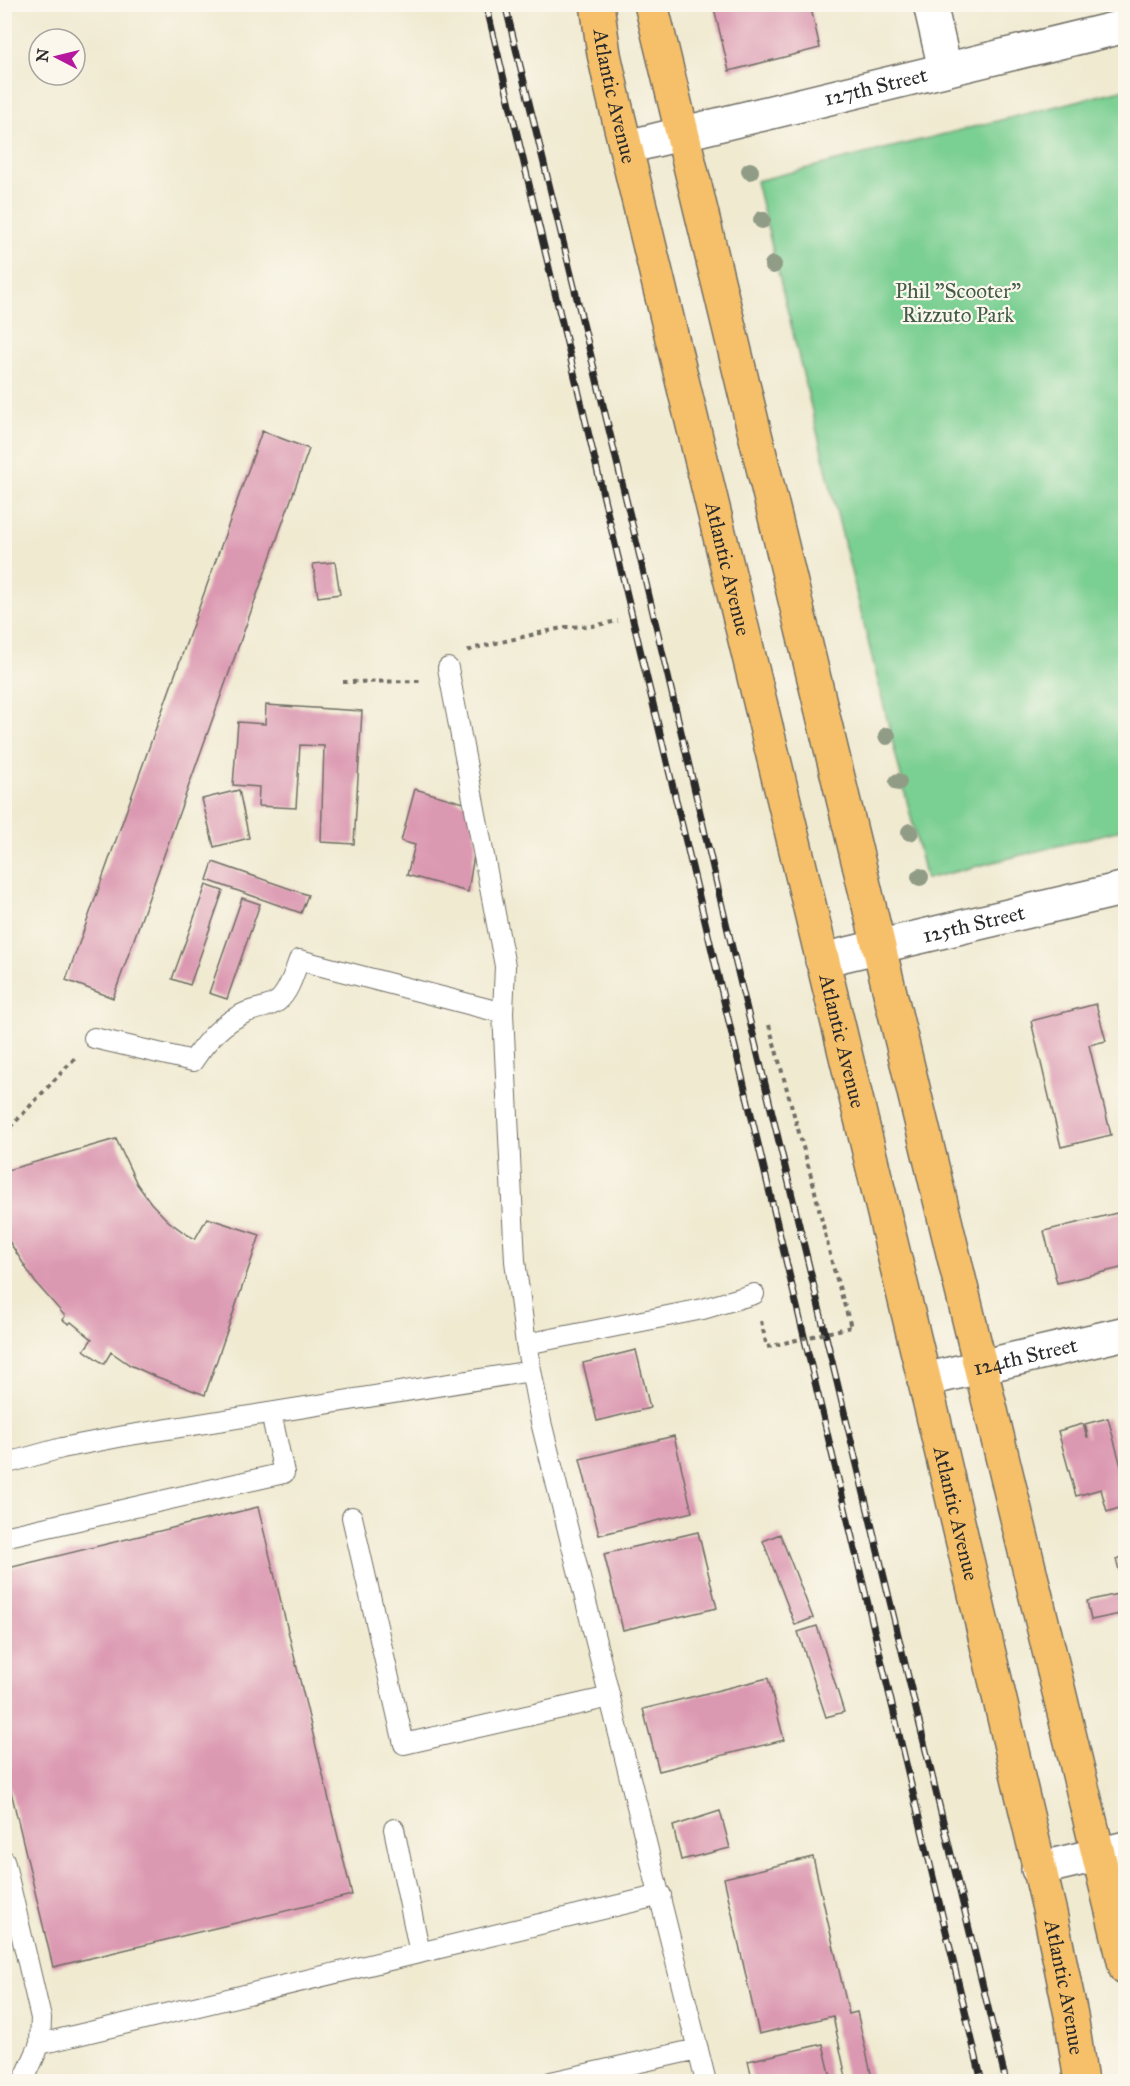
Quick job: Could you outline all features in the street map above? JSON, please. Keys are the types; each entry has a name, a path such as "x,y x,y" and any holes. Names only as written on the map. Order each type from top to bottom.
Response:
{"main road":[{"name":"Atlantic Avenue","path":"597,4 604,54 924,1380 1065,1983 1081,2082"},
{"path":"651,4 980,1367 1112,1851 1125,1970"}],"street":[{"path":"930,4 945,69"},
{"name":"127th Street","path":"627,147 1125,26"},
{"name":"125th Street","path":"822,960 1125,888"},
{"name":"124th Street","path":"924,1380 1125,1333"},
{"path":"1038,1869 1112,1851"}],"lane":[{"path":"448,668 505,966 502,1013 515,1261 526,1344 540,1422 661,1895 706,2082"},
{"path":"94,1038 193,1061 201,1048 231,1021 247,1012 278,1001 286,991 299,960 502,1013"},
{"path":"526,1344 703,1309 754,1293"},
{"path":"4,1464 62,1448 124,1436 531,1371"},
{"path":"4,1537 284,1473 271,1413"},
{"path":"352,1517 404,1744 610,1697"},
{"path":"394,1829 420,1953"},
{"path":"4,1860 41,2018 40,2044 23,2082"},
{"path":"40,2044 661,1895"},
{"path":"551,2082 698,2049"}],"path":[{"path":"592,626 618,621"},
{"path":"767,1347 851,1326 832,1263 813,1183 769,1024"},
{"path":"4,1134 94,1038"}],"green space":[{"name":"Phil \"Scooter\" Rizzuto Park","path":"1125,89 1125,829 926,879 756,181"}],"building":[{"path":"713,4 810,4 820,48 729,71"},
{"path":"262,431 309,449 113,998 66,980"},
{"path":"335,562 340,594 318,597 313,564"},
{"path":"266,705 362,711 354,844 321,842 324,746 300,745 296,808 258,806 259,787 233,785 238,722 265,724"},
{"path":"415,789 471,805 476,842 468,892 407,875 415,845 401,841"},
{"path":"239,790 249,838 214,847 202,799"},
{"path":"213,862 308,895 301,913 207,880"},
{"path":"206,885 223,891 190,985 172,979"},
{"path":"242,898 260,904 227,999 209,993"},
{"path":"1096,1004 1106,1041 1089,1045 1111,1135 1061,1147 1031,1021"},
{"path":"116,1139 137,1184 151,1203 167,1220 186,1234 195,1239 207,1218 260,1235 205,1395 130,1365 111,1352 104,1364 84,1350 92,1339 71,1322 69,1324 63,1320 65,1316 35,1282 7,1238 4,1239 4,1171"},
{"path":"1125,1211 1125,1267 1057,1283 1044,1231"},
{"path":"636,1350 650,1408 597,1421 583,1363"},
{"path":"1125,1415 1125,1433 1120,1416"},
{"path":"1108,1418 1125,1481 1125,1506 1107,1512 1101,1489 1076,1496 1058,1431 1083,1424 1088,1437 1085,1424"},
{"path":"674,1436 692,1512 599,1535 580,1459"},
{"path":"258,1507 352,1895 53,1967 4,1762 4,1569"},
{"path":"698,1532 717,1608 623,1630 604,1554"},
{"path":"780,1534 813,1618 795,1625 763,1541"},
{"path":"1125,1556 1125,1588 1124,1588 1116,1559"},
{"path":"1122,1593 1125,1613 1091,1620 1087,1601"},
{"path":"817,1626 844,1712 826,1717 798,1632"},
{"path":"768,1678 784,1740 659,1771 643,1709"},
{"path":"720,1811 730,1848 681,1860 673,1826"},
{"path":"813,1857 849,2014 857,2012 873,2082 847,2082 833,2016 759,2034 724,1878"},
{"path":"823,2044 832,2082 753,2082 748,2061"}],"railway":[{"path":"486,4 982,2082"},
{"path":"505,4 1006,2082"}]}
